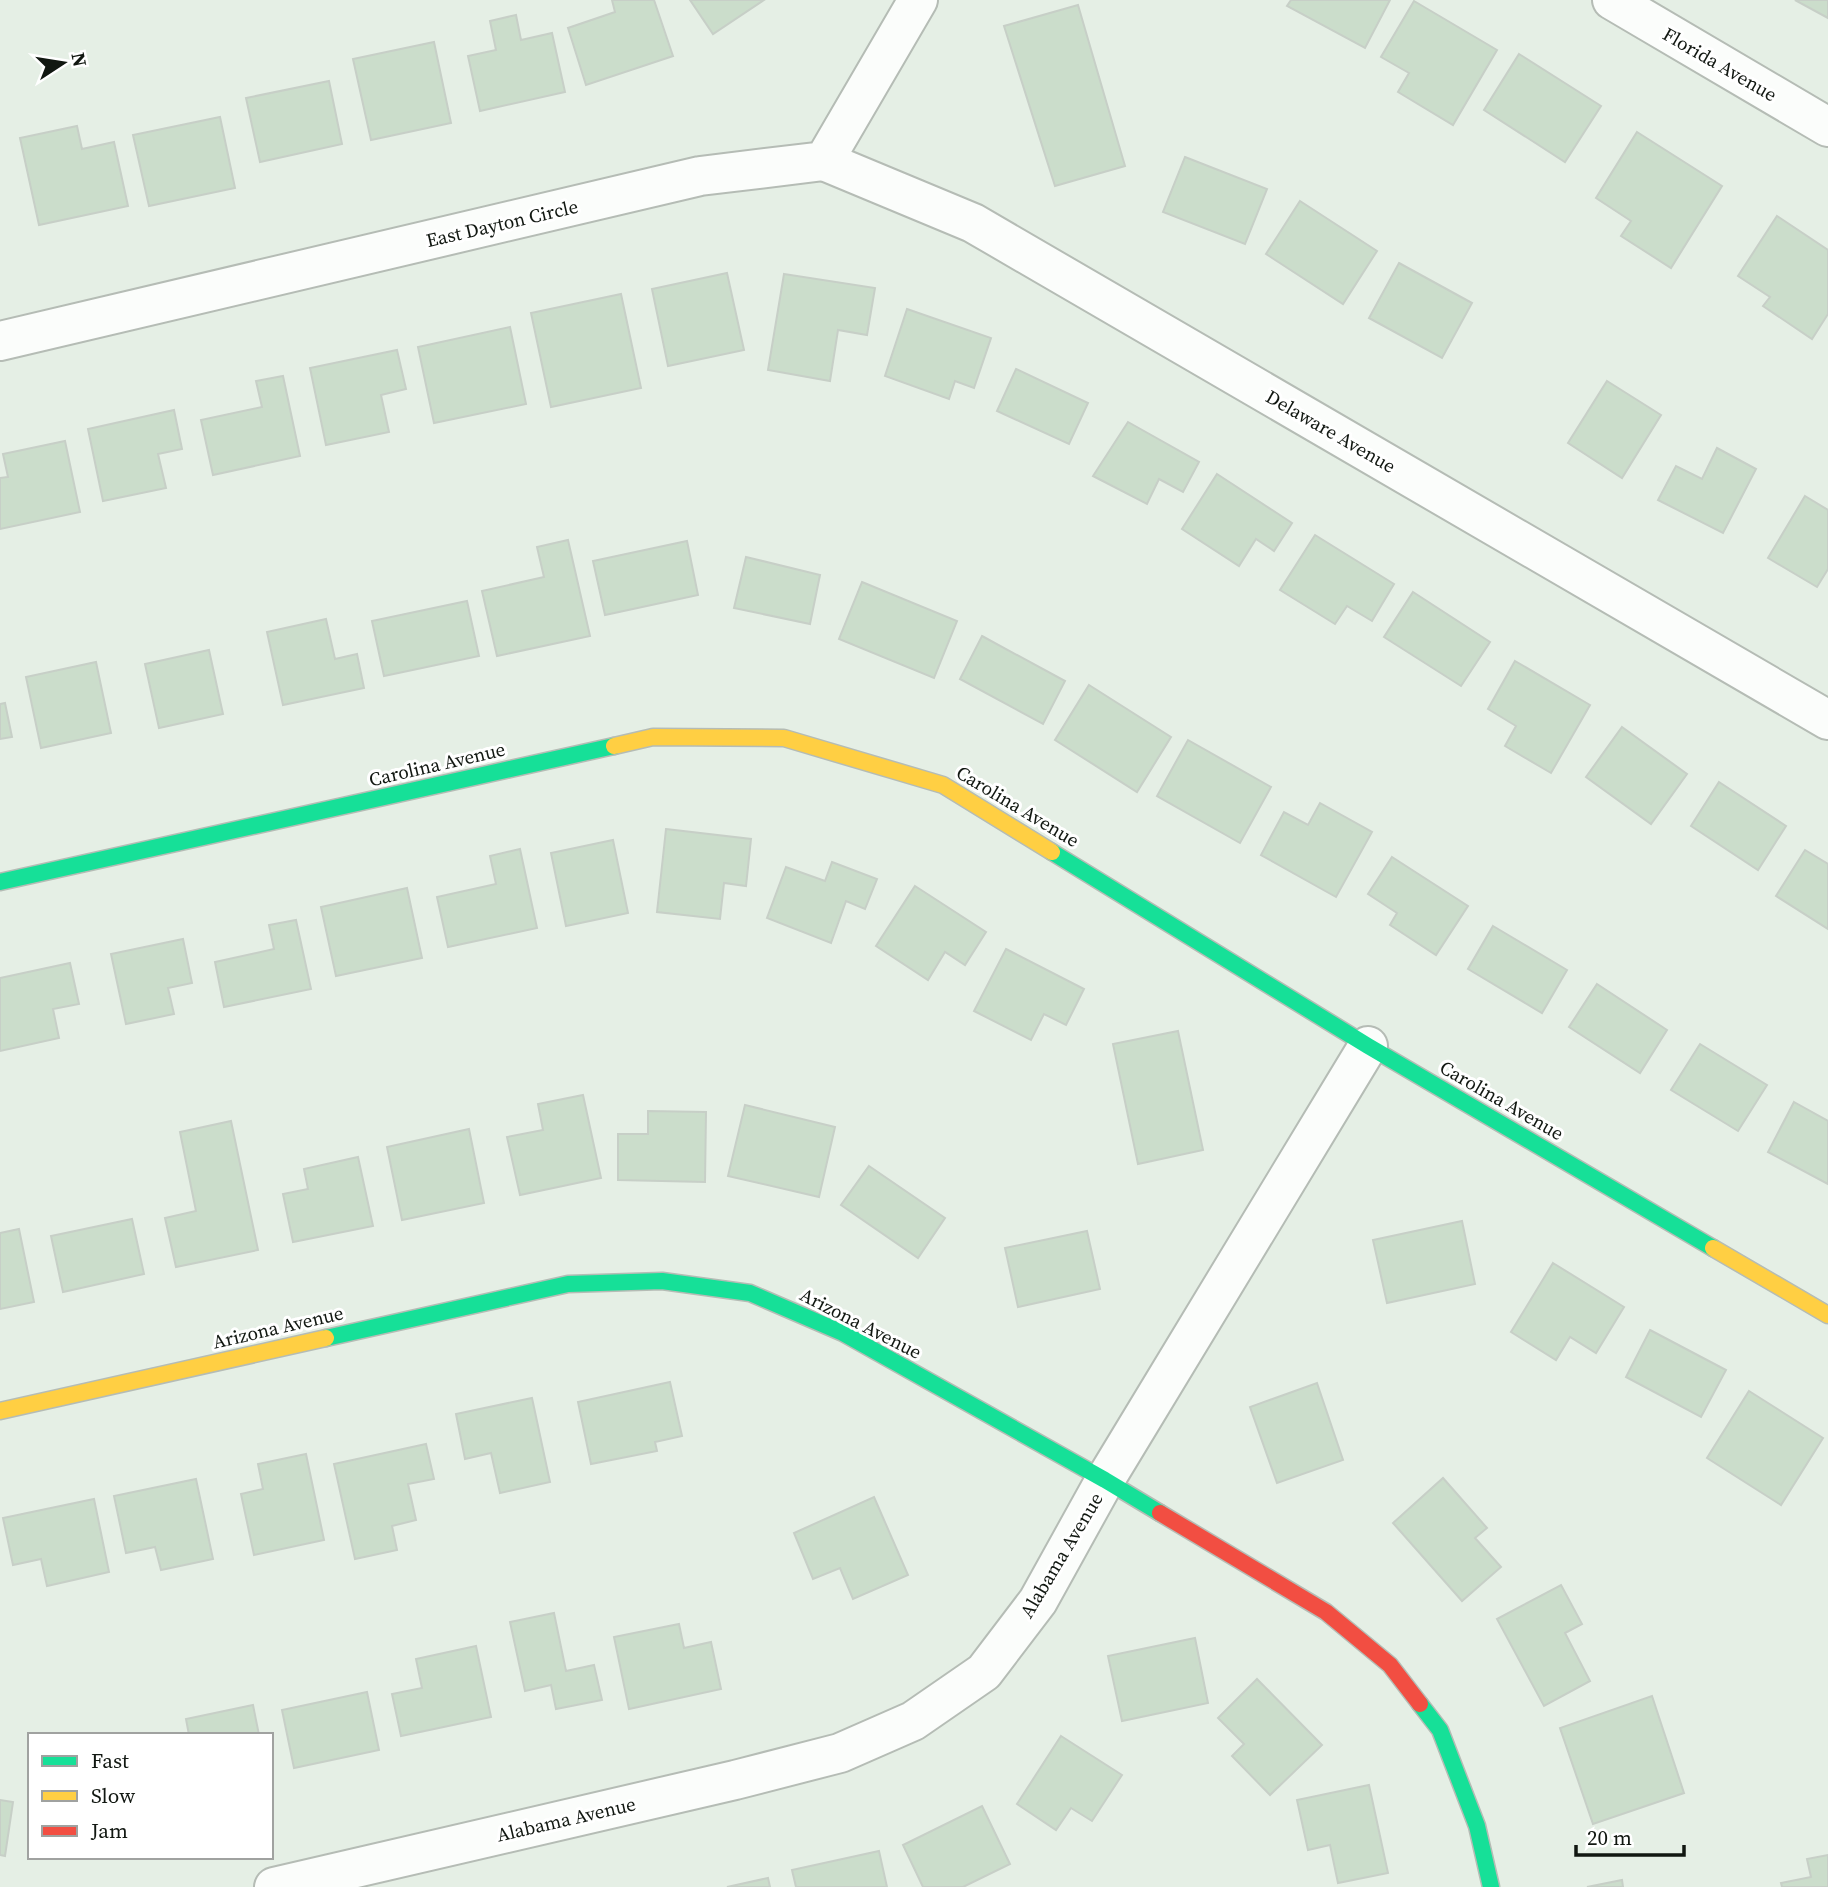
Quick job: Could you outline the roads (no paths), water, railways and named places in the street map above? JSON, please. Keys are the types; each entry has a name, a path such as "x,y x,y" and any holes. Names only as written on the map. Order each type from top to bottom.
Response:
{"street":[{"path":"824,162 918,0"},
{"name":"Florida Avenue","path":"1612,0 1828,127"},
{"name":"East Dayton Circle","path":"0,341 700,176 824,162"},
{"name":"Delaware Avenue","path":"824,162 973,223 1828,720"},
{"name":"Carolina Avenue","path":"0,882 653,737 784,738 943,785 1368,1046 1828,1315"},
{"name":"Alabama Avenue","path":"274,1887 841,1753 914,1721 984,1672 1038,1601 1105,1480 1368,1046"},
{"name":"Arizona Avenue","path":"0,1411 568,1284 662,1282 750,1293 843,1333 1105,1480 1326,1612 1390,1665 1440,1730 1477,1826 1491,1887"}]}
